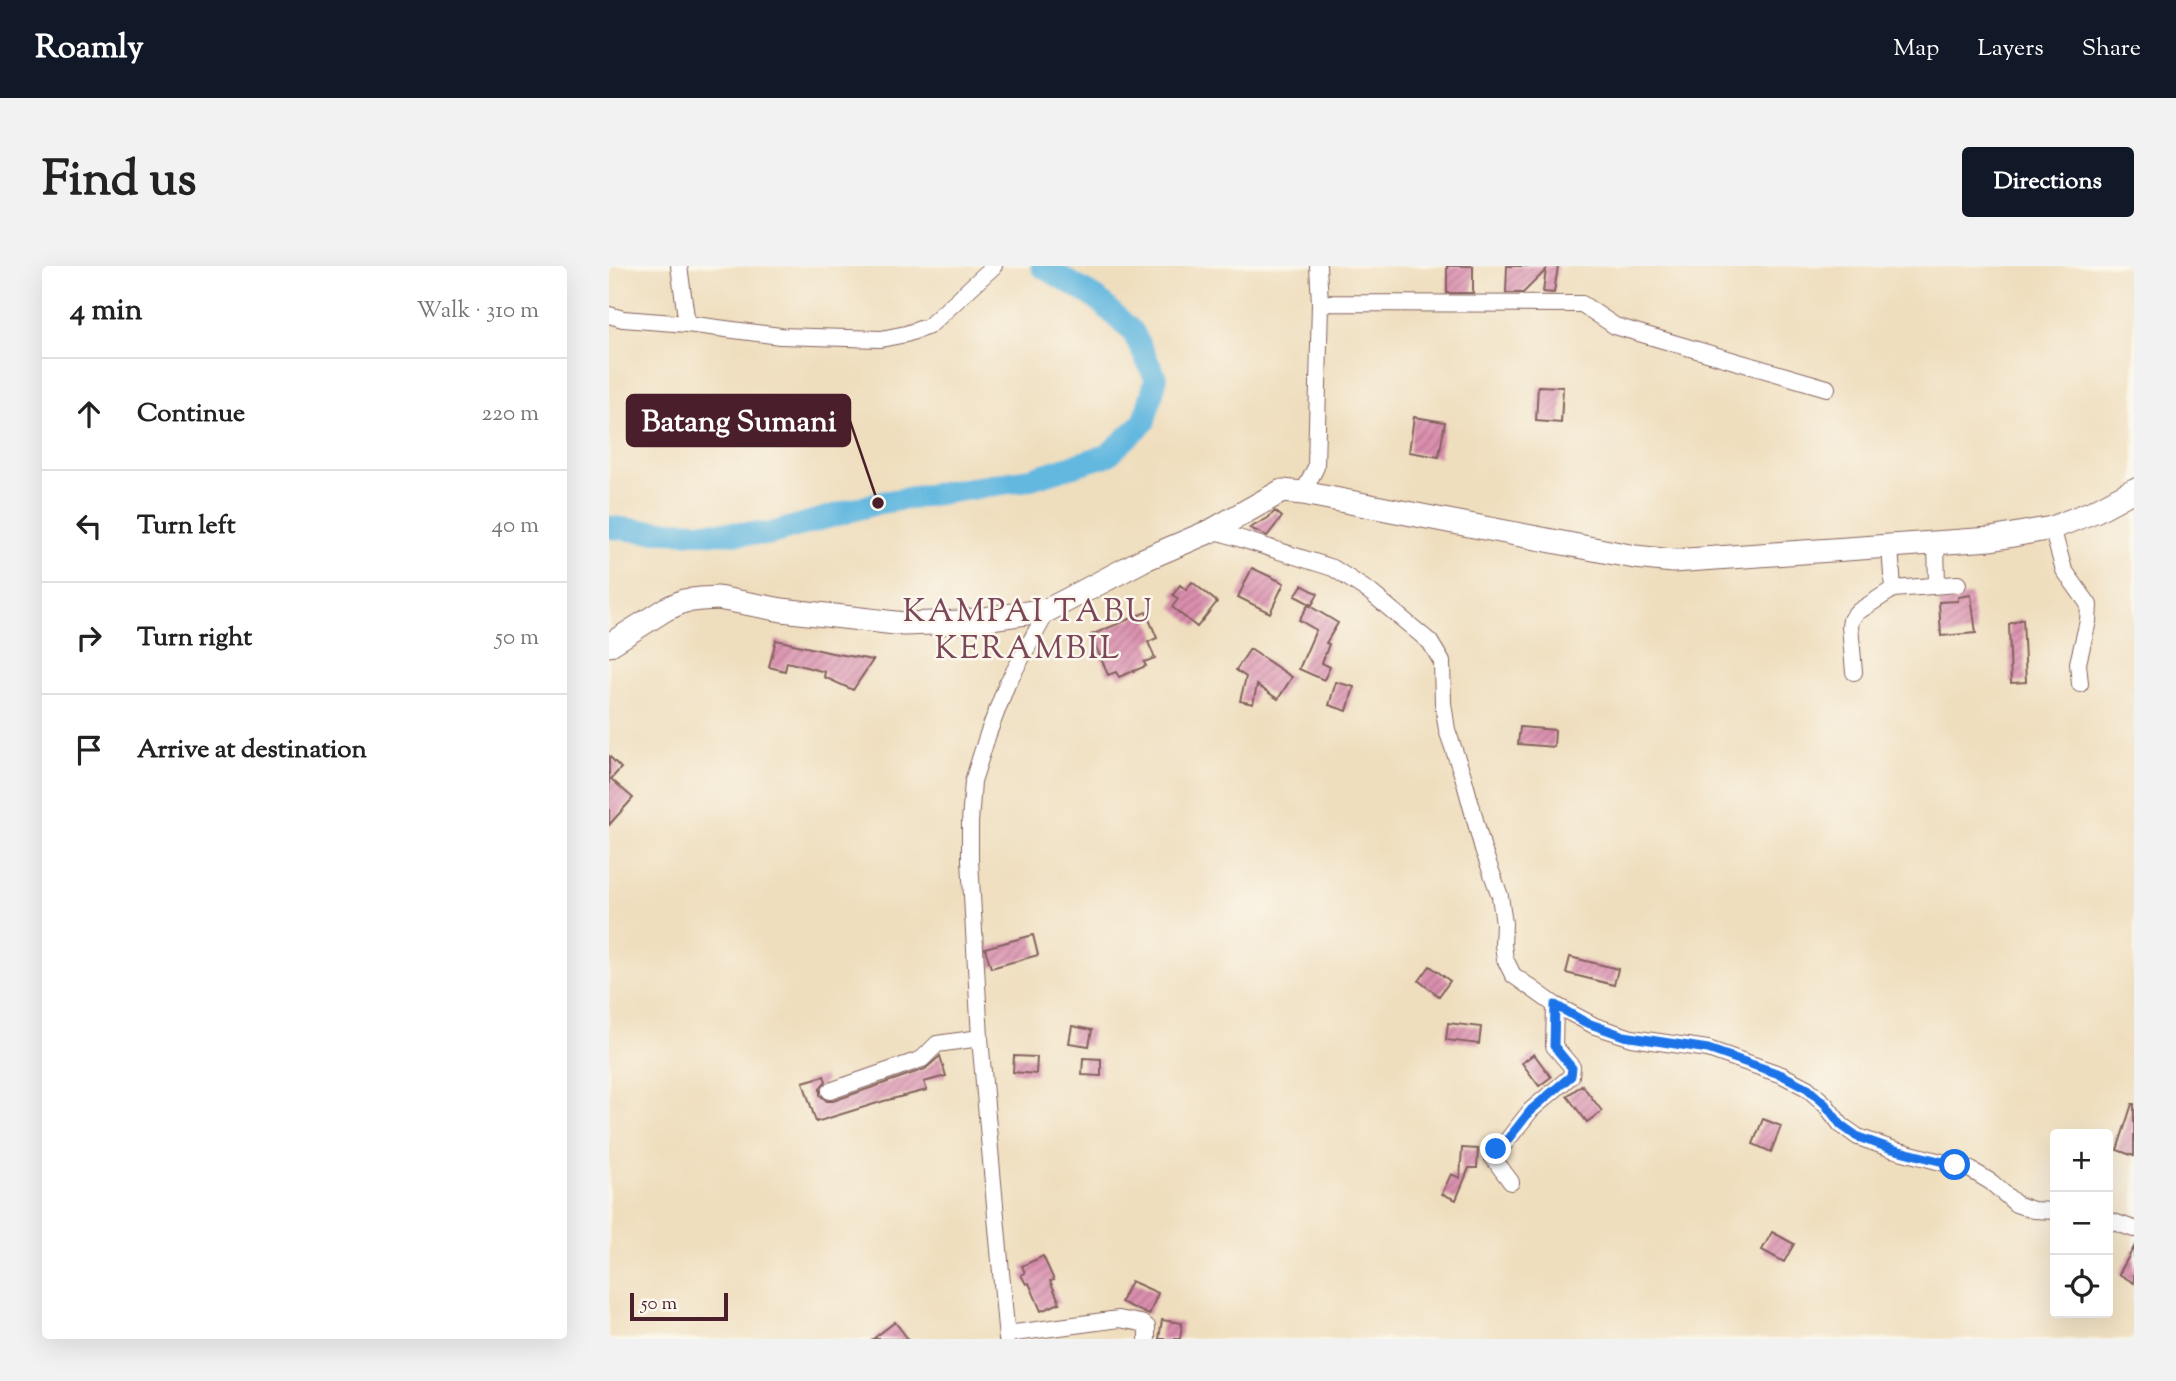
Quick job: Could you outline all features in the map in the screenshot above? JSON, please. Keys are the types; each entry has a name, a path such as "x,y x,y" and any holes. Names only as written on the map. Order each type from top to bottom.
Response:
{"highway":[{"path":"609,645 666,609 684,601 701,599 718,598 782,610 904,624 962,622 1048,610 1143,560 1213,530 1282,491 1635,557 1673,561 1991,539 2052,528 2095,511 2134,490"}],"street":[{"path":"678,266 687,324"},
{"path":"609,316 780,336 881,339 929,326 994,266"},
{"path":"1303,493 1316,467 1320,303 1318,266"},
{"path":"1320,303 1582,304 1615,326 1827,388"},
{"path":"2052,528 2064,570 2089,605 2078,663 2080,684"},
{"path":"1213,530 1333,568 1370,592 1430,642 1442,662 1447,730 1500,896 1505,959 1513,975 1555,1005 1585,1022 1624,1036 1708,1049 1782,1075 1807,1088 1825,1104 1841,1125 1858,1137 1971,1170 1991,1182 2016,1204 2033,1210 2050,1211"},
{"path":"1936,543 1937,585"},
{"path":"1890,547 1893,589"},
{"path":"1854,672 1851,620 1857,612 1893,589 1958,584"},
{"path":"1048,610 1007,684 973,781 970,860 980,1038 1007,1336 1119,1318 1147,1327 1147,1339"},
{"path":"1511,1182 1491,1154 1505,1143 1531,1110 1569,1079 1573,1072 1554,1046 1555,1005"},
{"path":"830,1091 922,1059 937,1044 980,1038"},
{"path":"2113,1222 2134,1229"}],"building":[{"path":"1447,266 1473,266 1473,293 1447,293"},
{"path":"1507,266 1558,266 1554,293 1543,292 1546,270 1523,293 1506,293"},
{"path":"1538,386 1563,387 1561,423 1536,421"},
{"path":"1414,417 1445,422 1439,457 1409,452"},
{"path":"1275,511 1282,517 1267,536 1250,528 1268,518"},
{"path":"1252,568 1284,583 1270,613 1238,597"},
{"path":"1192,582 1217,602 1197,627 1172,607 1178,599 1173,595 1180,585 1186,590"},
{"path":"1302,585 1318,594 1312,605 1295,596"},
{"path":"1971,595 1976,633 1941,636 1939,602 1958,601 1958,597"},
{"path":"1308,605 1338,623 1326,643 1329,644 1322,663 1330,667 1324,680 1299,669 1316,630 1299,620"},
{"path":"1146,612 1157,638 1148,642 1155,658 1144,662 1146,666 1119,677 1116,672 1108,675 1091,635"},
{"path":"2023,619 2026,682 2011,683 2009,624"},
{"path":"776,640 873,660 853,690 824,677 825,672 787,662 785,671 769,667"},
{"path":"1250,649 1292,677 1278,699 1257,685 1253,704 1240,701 1246,677 1236,670"},
{"path":"1336,682 1354,687 1347,711 1329,705"},
{"path":"1520,727 1555,730 1554,747 1518,744"},
{"path":"609,756 621,768 611,779 633,798 609,825"},
{"path":"1033,935 1038,955 991,968 985,948"},
{"path":"1570,957 1618,969 1614,985 1566,973"},
{"path":"1430,966 1450,981 1439,996 1419,981"},
{"path":"1448,1023 1481,1027 1479,1044 1446,1040"},
{"path":"1072,1026 1092,1030 1089,1046 1069,1043"},
{"path":"1534,1054 1551,1077 1539,1086 1522,1063"},
{"path":"940,1056 946,1076 924,1082 927,1090 816,1122 803,1082 824,1076 826,1081 820,1088 820,1095 827,1101 833,1101 925,1069"},
{"path":"1014,1056 1037,1057 1036,1074 1013,1072"},
{"path":"1083,1058 1101,1059 1101,1076 1082,1075"},
{"path":"1582,1085 1602,1111 1587,1122 1567,1096"},
{"path":"2134,1104 2134,1156 2117,1150"},
{"path":"1763,1119 1781,1126 1771,1152 1753,1144"},
{"path":"1462,1148 1478,1149 1477,1168 1469,1168 1456,1200 1442,1194 1451,1174 1460,1178"},
{"path":"1772,1232 1794,1244 1784,1262 1762,1250"},
{"path":"2134,1247 2134,1283 2119,1274"},
{"path":"1043,1256 1054,1280 1050,1281 1060,1303 1041,1311 1029,1283 1026,1284 1021,1275 1025,1273 1022,1266"},
{"path":"1131,1281 1158,1293 1149,1315 1121,1302"},
{"path":"1162,1320 1182,1323 1180,1339 1159,1339"},
{"path":"895,1322 908,1339 873,1339"}],"waterway":[{"path":"609,527 642,531 769,534 878,503 1026,480 1108,455 1144,422 1156,379 1133,332 1096,298 1042,266"}],"place":[{"name":"Batang Sumani","path":"878,503"}],"district":[{"name":"KAMPAI TABU KERAMBIL","path":"1028,628"}],"route":[{"path":"1496,1149 1505,1143 1531,1110 1573,1072 1554,1046 1555,1005 1585,1022 1624,1036 1708,1049 1782,1075 1807,1088 1825,1104 1841,1125 1858,1137 1955,1165"}]}
